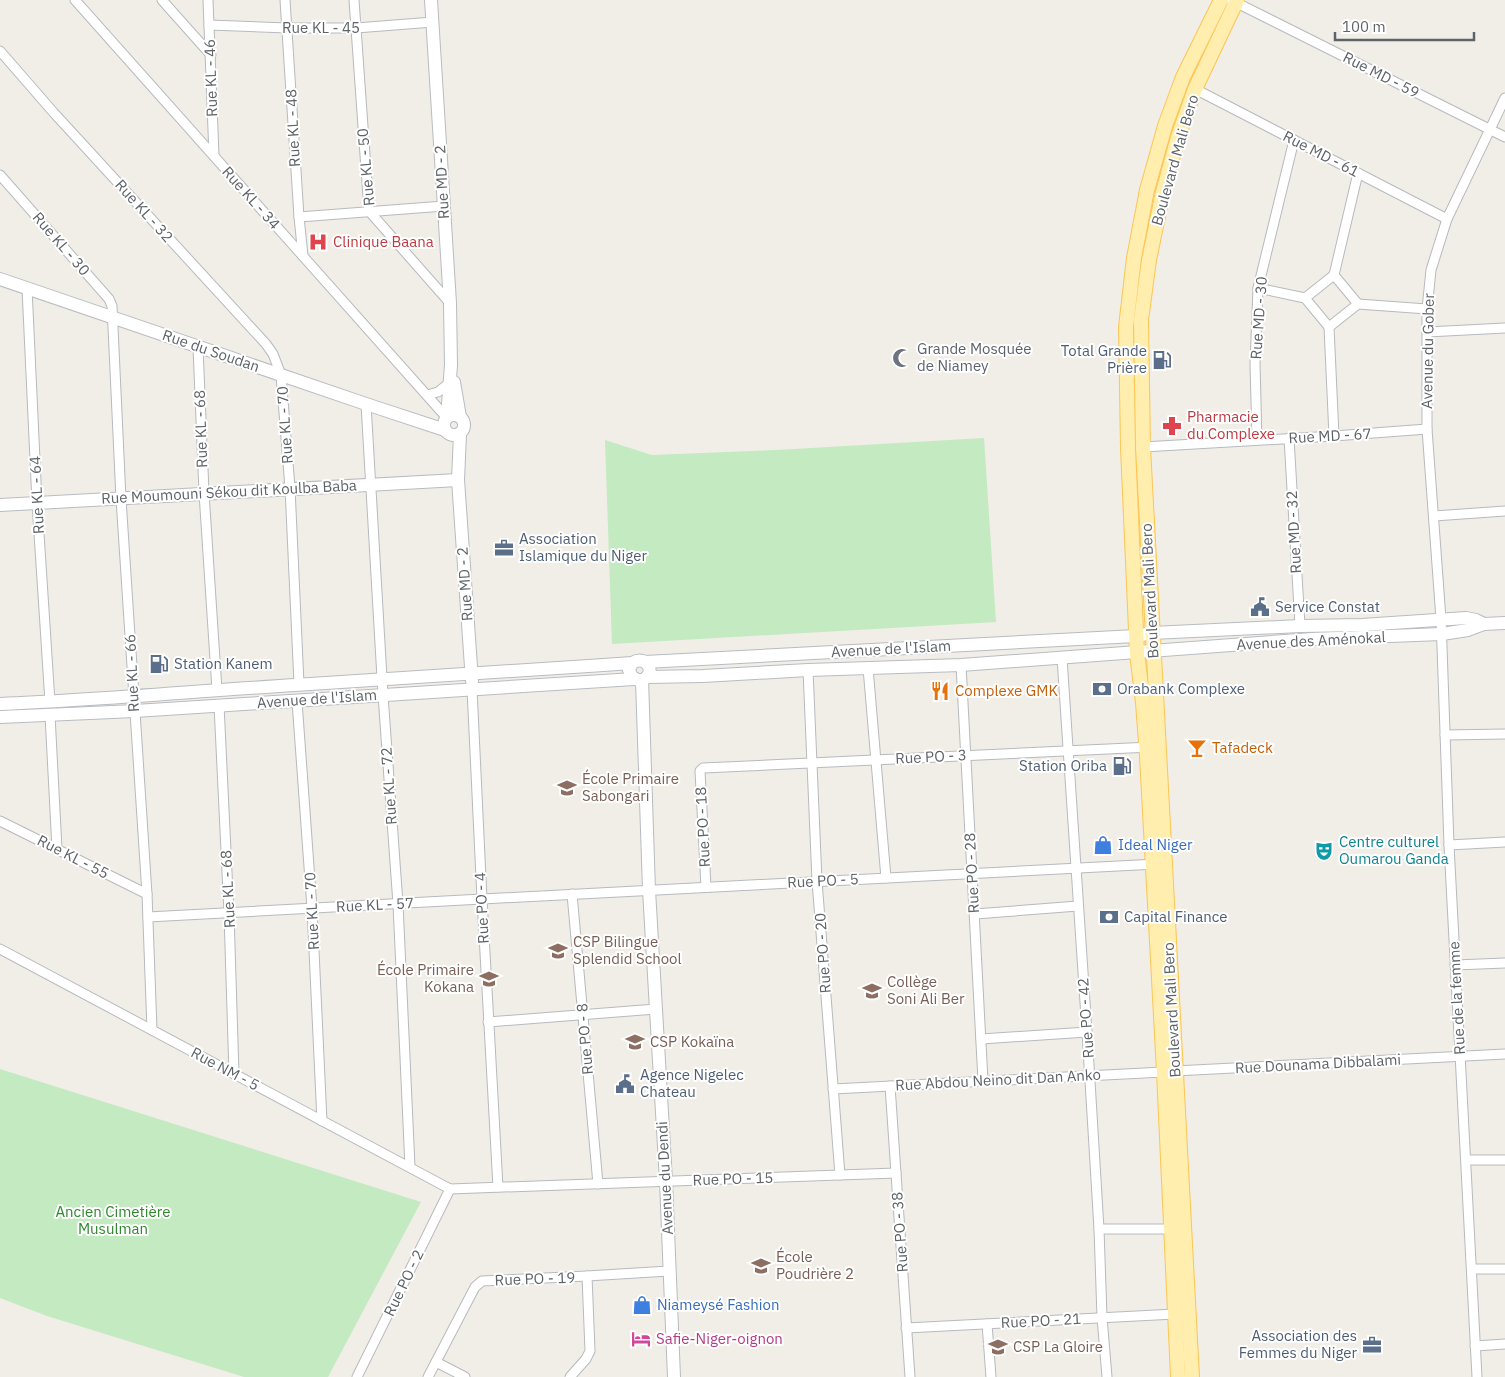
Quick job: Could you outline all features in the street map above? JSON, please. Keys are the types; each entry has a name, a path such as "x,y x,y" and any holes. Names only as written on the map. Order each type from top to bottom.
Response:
{"main road":[{"name":"Rue MD - 2","path":"431,0 450,303 450,424"},
{"name":"Boulevard Mali Bero","path":"1152,747 1143,703 1137,653 1128,448 1126,327 1134,258 1147,190 1183,77 1221,0"},
{"name":"Boulevard Mali Bero","path":"1192,1377 1170,1072 1152,747 1154,651 1143,447 1141,320 1148,260 1163,192 1178,137 1195,89 1235,1"},
{"name":"Rue du Soudan","path":"0,279 423,423 450,424"},
{"name":"Rue MD - 2","path":"450,365 448,384 450,424 458,480 472,689"},
{"path":"1127,408 1143,408"},
{"name":"Rue Moumouni Sékou dit Koulba Baba","path":"0,505 458,480"},
{"name":"Avenue des Aménokal","path":"1136,636 1466,618 1484,624"},
{"name":"Avenue des Aménokal","path":"1137,653 1312,640 1442,634 1468,630 1484,624 1505,622"},
{"path":"1306,626 1312,640"},
{"path":"1264,628 1266,643"},
{"name":"Avenue de l'Islam","path":"645,662 1136,636"},
{"name":"Avenue de l'Islam","path":"0,717 134,711 641,679 808,670 962,665 1137,653"},
{"path":"637,660 645,662 650,670 641,679 630,675 629,670 632,663 637,660"},
{"name":"Avenue de l'Islam","path":"0,704 632,663"},
{"name":"Avenue du Dendi","path":"641,679 649,890 666,1181 674,1377"},
{"name":"Boulevard Mali Bero","path":"1170,1072 1171,1229 1178,1377"}],"street":[{"name":"Rue KL - 34","path":"75,0 427,395 450,424"},
{"path":"162,0 211,55"},
{"name":"Rue KL - 46","path":"208,0 214,156"},
{"name":"Rue KL - 48","path":"285,0 303,256"},
{"name":"Rue KL - 50","path":"354,0 368,211 450,303"},
{"name":"Rue MD - 59","path":"1235,1 1505,137"},
{"name":"Rue KL - 45","path":"209,26 356,28 433,22"},
{"name":"Rue KL - 32","path":"0,51 54,113 266,344 273,354 281,375"},
{"name":"Rue MD - 61","path":"1195,89 1447,219"},
{"name":"Avenue du Gober","path":"1442,619 1427,429 1427,309 1431,270 1447,219 1505,98"},
{"name":"Rue MD - 30","path":"1257,440 1255,364 1258,288 1294,140"},
{"path":"1305,298 1334,275 1358,173"},
{"name":"Rue KL - 30","path":"0,175 109,299 112,317"},
{"path":"299,217 444,206"},
{"path":"1334,275 1358,304"},
{"name":"Rue KL - 64","path":"27,288 50,702"},
{"path":"1258,288 1305,298 1329,327 1334,436"},
{"path":"1329,327 1358,304 1427,309"},
{"name":"Rue KL - 66","path":"112,317 134,711 147,894 152,1030"},
{"path":"1427,332 1505,328"},
{"name":"Rue KL - 68","path":"198,347 204,493 217,690"},
{"name":"Rue KL - 70","path":"281,375 290,488 299,684"},
{"path":"427,395 438,392 448,384"},
{"name":"Rue KL - 72","path":"366,404 383,695 398,904 410,1167"},
{"name":"Rue MD - 67","path":"1143,447 1427,429"},
{"name":"Rue MD - 32","path":"1289,438 1306,626"},
{"path":"1434,516 1505,511"},
{"name":"Rue de la femme","path":"1442,619 1449,845 1477,1377"},
{"name":"Rue PO - 42","path":"1062,658 1088,1032 1102,1317 1107,1377"},
{"name":"Rue PO - 28","path":"962,665 983,1081"},
{"path":"868,668 886,878"},
{"name":"Rue PO - 20","path":"808,670 818,882 840,1175"},
{"name":"Rue PO - 4","path":"472,689 498,1187"},
{"name":"Rue KL - 70","path":"297,701 312,908 322,1121"},
{"name":"Rue KL - 68","path":"219,705 229,914 234,1074"},
{"path":"50,715 57,849"},
{"path":"1445,735 1505,734"},
{"name":"Rue PO - 3","path":"703,768 1152,747"},
{"name":"Rue PO - 18","path":"703,768 700,771 706,887"},
{"name":"Rue KL - 55","path":"0,821 147,894"},
{"path":"1449,845 1505,842"},
{"name":"Rue PO - 5","path":"482,899 1159,864"},
{"name":"Rue PO - 8","path":"572,894 598,1184"},
{"name":"Rue KL - 57","path":"148,918 482,899"},
{"path":"974,914 1078,906"},
{"name":"Rue NM - 5","path":"0,949 450,1189"},
{"path":"1455,965 1505,963"},
{"path":"488,1022 656,1009"},
{"path":"981,1039 1088,1032"},
{"name":"Rue Dounama Dibbalami","path":"1170,1072 1505,1054"},
{"name":"Rue Abdou Neino dit Dan Anko","path":"833,1089 1170,1072"},
{"name":"Rue PO - 38","path":"890,1086 910,1377"},
{"path":"1466,1160 1505,1160"},
{"name":"Rue PO - 15","path":"450,1189 896,1173"},
{"name":"Rue PO - 2","path":"357,1377 450,1189"},
{"path":"1099,1230 1171,1229"},
{"path":"1472,1269 1505,1269"},
{"name":"Rue PO - 19","path":"428,1377 474,1287 482,1281 669,1271"},
{"path":"570,1377 590,1352 587,1276"},
{"name":"Rue PO - 21","path":"906,1328 1175,1314"},
{"path":"987,1324 991,1377"},
{"path":"1475,1346 1505,1344"},
{"path":"436,1362 465,1377"}],"green space":[{"path":"984,438 996,622 612,644 605,440 652,455"},
{"name":"Ancien Cimetière Musulman","path":"0,1069 421,1202 328,1377 244,1377 47,1316 0,1298"}],"place":[{"name":"Clinique Baana","path":"318,242"},
{"name":"Grande Mosquée de Niamey","path":"902,358"},
{"name":"Total Grande Prière","path":"1162,360"},
{"name":"Pharmacie du Complexe","path":"1172,426"},
{"name":"Association Islamique du Niger","path":"504,548"},
{"name":"Service Constat","path":"1260,607"},
{"name":"Station Kanem","path":"159,664"},
{"name":"Orabank Complexe","path":"1102,689"},
{"name":"Complexe GMK","path":"940,691"},
{"name":"Tafadeck","path":"1197,748"},
{"name":"Station Oriba","path":"1122,766"},
{"name":"École Primaire Sabongari","path":"567,788"},
{"name":"Ideal Niger","path":"1103,845"},
{"name":"Centre culturel Oumarou Ganda","path":"1324,851"},
{"name":"Capital Finance","path":"1109,917"},
{"name":"CSP Bilingue Splendid School","path":"558,951"},
{"name":"École Primaire Kokana","path":"489,979"},
{"name":"Collège Soni Ali Ber","path":"872,991"},
{"name":"CSP Kokaïna","path":"635,1042"},
{"name":"Agence Nigelec Chateau","path":"625,1084"},
{"name":"École Poudrière 2","path":"761,1266"},
{"name":"Niameysé Fashion","path":"642,1305"},
{"name":"Safie-Niger-oignon","path":"641,1339"},
{"name":"Association des Femmes du Niger","path":"1372,1345"},
{"name":"CSP La Gloire","path":"998,1347"}]}
